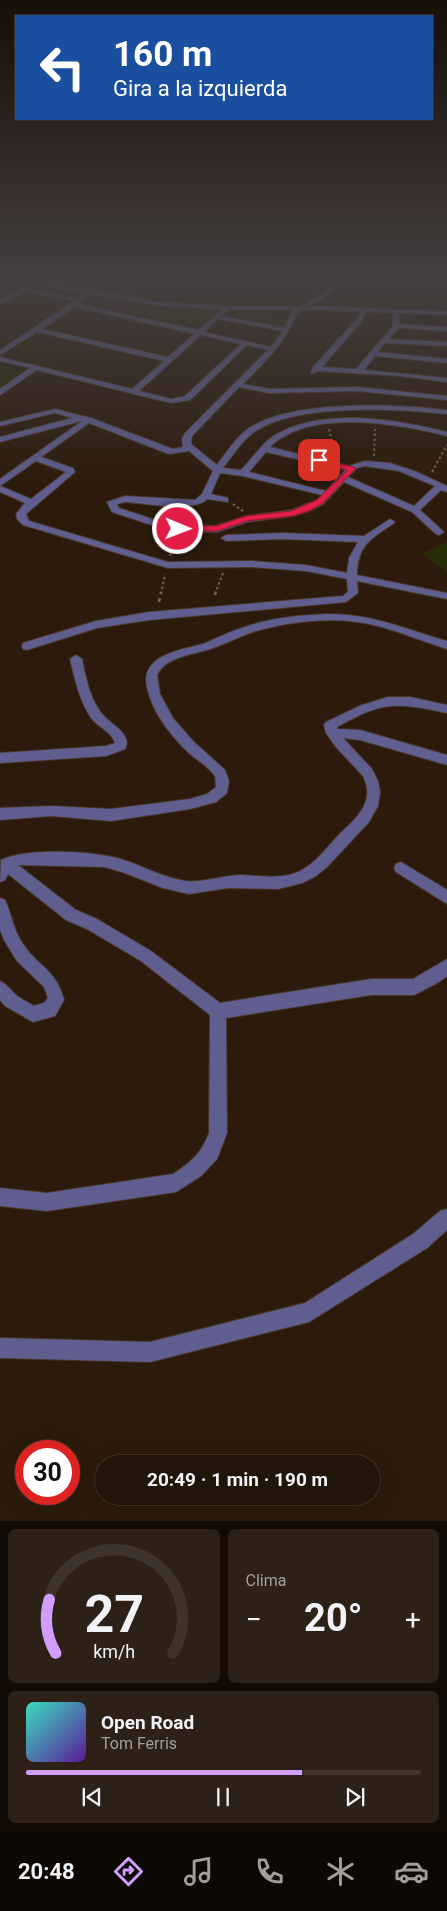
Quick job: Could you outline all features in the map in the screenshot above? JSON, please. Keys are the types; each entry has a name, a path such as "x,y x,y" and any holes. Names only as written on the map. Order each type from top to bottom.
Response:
{"street":[{"path":"118,348 171,360"},
{"path":"134,392 184,348"},
{"path":"0,359 171,401 187,398 241,348"},
{"path":"268,348 273,349"},
{"path":"335,348 315,371 358,372 447,380"},
{"path":"358,372 377,348"},
{"path":"0,424 54,411 85,419 172,452 182,452 187,449 186,439 188,435 273,349"},
{"path":"372,354 447,361"},
{"path":"0,393 35,368"},
{"path":"238,386 269,391 357,389 447,398"},
{"path":"414,510 444,488 383,465 371,464 361,464 352,468 320,502 293,513 251,518 217,528 170,528 115,510 112,502 125,499 189,504 198,502 204,496 217,470 251,430 263,423 299,413 419,408 447,412"},
{"path":"0,440 64,421 85,419"},
{"path":"0,483 85,419"},
{"path":"243,473 277,437 307,425 328,422 375,422 447,434"},
{"path":"187,445 217,470 243,473 328,494"},
{"path":"266,449 352,468"},
{"path":"35,458 70,470 71,472 30,504 21,514 22,519 26,523 68,537 168,564 252,564 297,567 447,596"},
{"path":"343,478 414,510 439,532"},
{"path":"0,489 26,499 30,504"},
{"path":"204,496 225,500"},
{"path":"27,646 96,624 149,616 346,599 353,593 354,555 364,539 390,522"},
{"path":"226,538 282,536 364,539"},
{"path":"0,814 52,811 111,816 190,804 211,798 222,789 222,778 216,769 194,750 163,712 152,685 152,675 162,662 174,654 208,646 249,629 276,622 352,618 391,625 447,645"},
{"path":"0,758 106,751 121,746 120,737 100,720 91,707 76,659"},
{"path":"447,708 411,701 388,701 340,719 330,725 332,733 348,753 368,770 375,793 372,808 306,875 276,883 228,882 201,888 183,888 104,861 28,857 16,859 3,870 71,915 92,924 146,956 218,1012 371,986 414,987 434,977 447,966"},
{"path":"332,733 360,735 447,760"},
{"path":"401,868 447,898"},
{"path":"0,905 12,938 25,960 48,979 54,989 56,1000 49,1010 33,1014 11,1001 0,989"},
{"path":"0,1197 47,1202 176,1183 195,1170 210,1154 218,1132 218,1012"},
{"path":"0,1348 150,1352 309,1312 420,1241 447,1218"}],"path":[{"path":"328,422 337,464"},
{"path":"371,464 376,452 375,422"},
{"path":"427,480 447,445"},
{"path":"225,500 251,518"}],"green space":[{"path":"0,364 25,371 0,388"},
{"path":"447,542 447,573 421,553"}],"route":[{"path":"178,529 217,528 259,516 293,513 306,509 320,502 352,468 319,460"}]}
